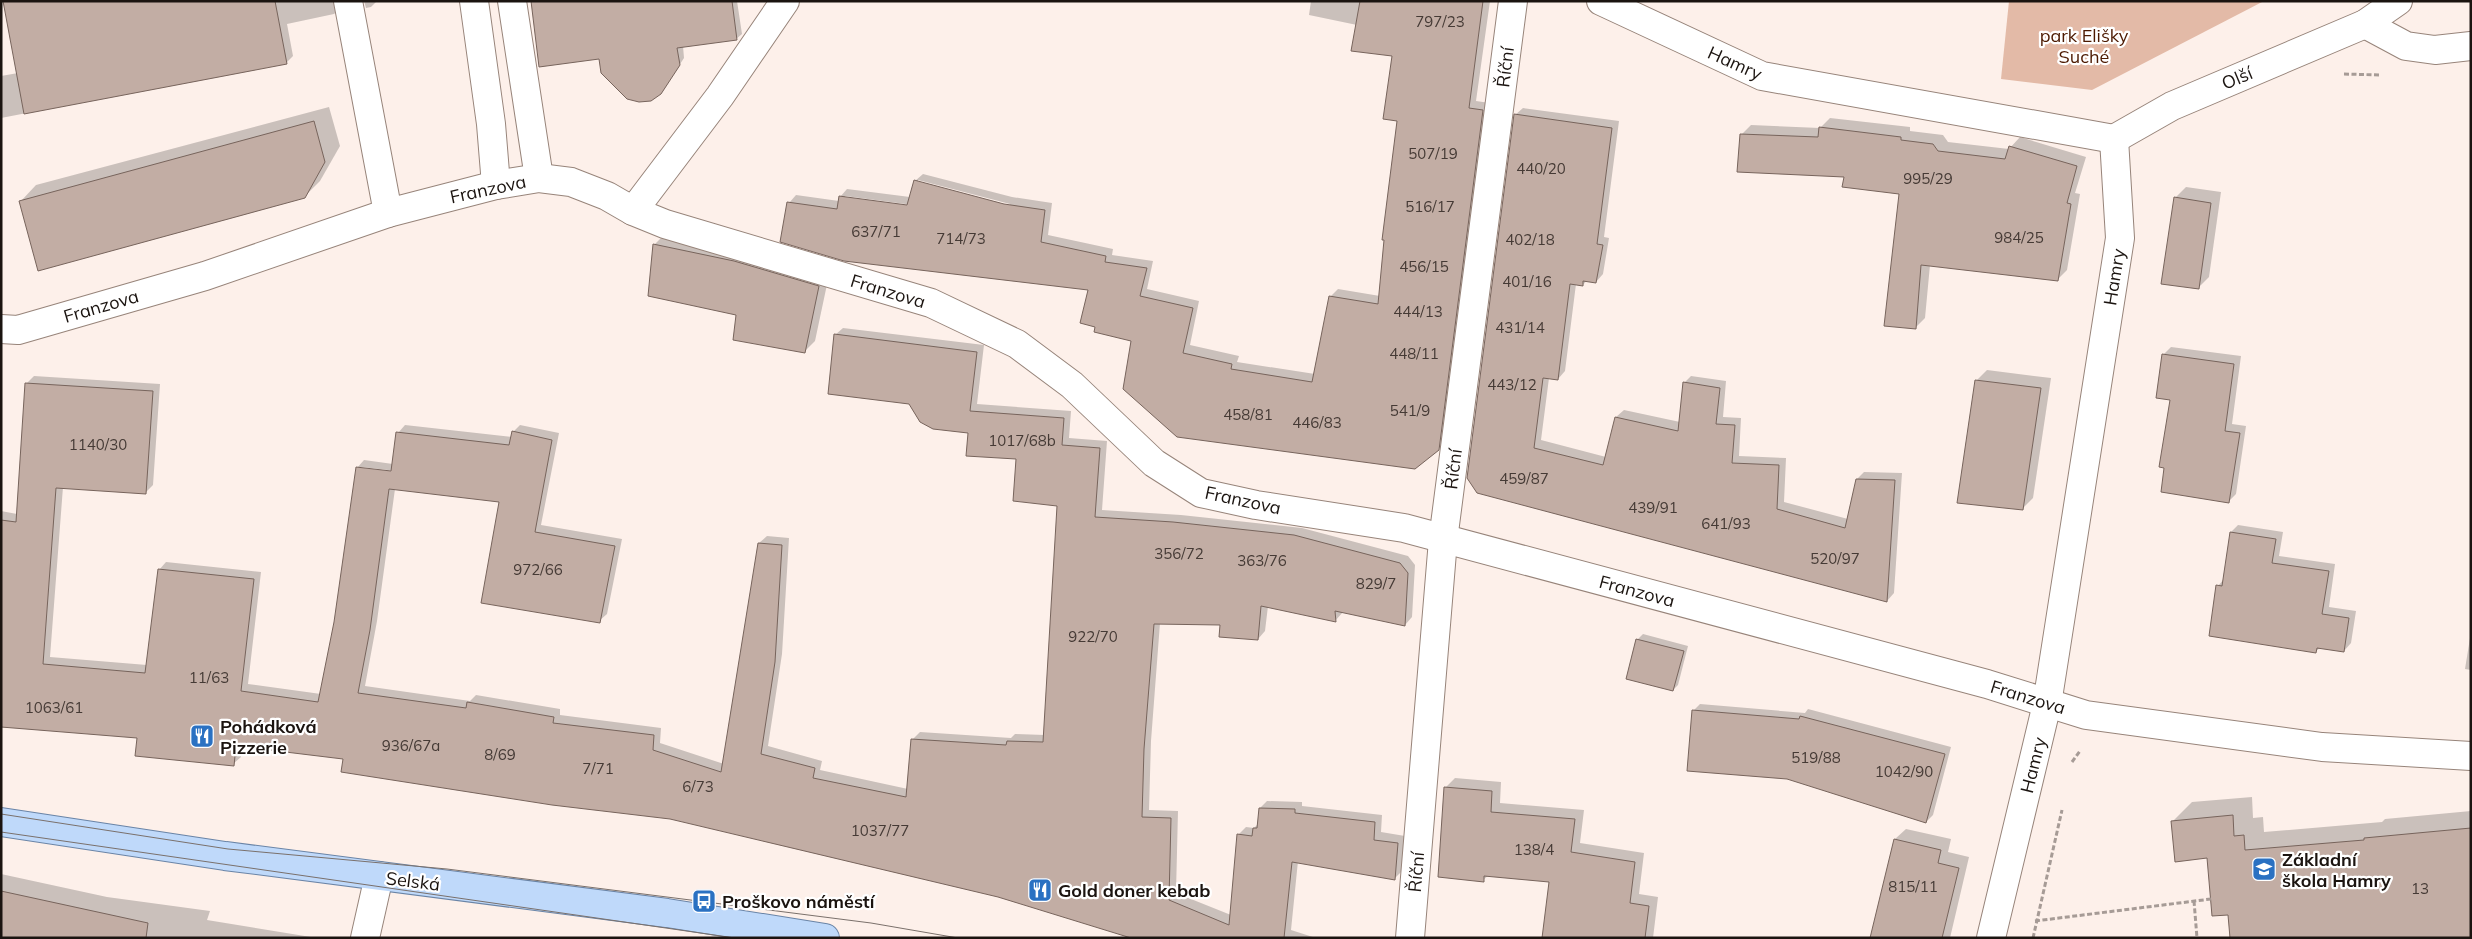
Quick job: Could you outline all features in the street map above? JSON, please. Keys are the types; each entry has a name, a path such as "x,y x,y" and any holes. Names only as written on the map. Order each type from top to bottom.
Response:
{"main road":[{"name":"Selská","path":"1,822 380,876 675,914 825,938"}],"street":[{"path":"348,1 388,213"},
{"path":"474,1 491,124 496,185"},
{"path":"512,1 539,178"},
{"path":"633,212 720,96 785,1"},
{"name":"Říční","path":"1410,938 1443,540 1513,1"},
{"name":"Hamry","path":"1601,1 1762,76 2114,140 2120,238 2047,704 1993,928"},
{"name":"Olší","path":"2114,140 2172,106 2364,24 2398,1"},
{"path":"2364,24 2406,46 2435,50 2471,46"},
{"name":"Franzova","path":"1,329 18,330 205,276 388,213 496,185 539,178 571,182 607,196 633,212 665,224 931,303 1017,344 1072,385 1154,463 1201,493 1256,505 1404,528 1443,540 1987,684 2047,704 2086,714 2322,747 2471,756"},
{"path":"365,938 380,876"}],"path":[{"path":"2336,73 2384,75"},
{"path":"2070,771 2072,762 2081,750 2086,714"},
{"path":"2033,938 2062,809"},
{"path":"1993,928 2211,899"},
{"path":"2194,901 2197,938"}],"green space":[{"name":"park Elišky Suché","path":"2009,1 2264,1 2092,90 2001,79"}],"building":[{"path":"3,1 275,1 287,64 24,114"},
{"path":"531,1 732,1 737,40 677,48 680,65 661,94 651,101 639,102 627,99 601,73 599,59 539,67"},
{"path":"1360,1 1483,1 1469,108 1483,110 1439,450 1415,469 1177,437 1123,389 1131,341 1094,332 1095,327 1080,323 1088,290 844,261 780,242 787,202 837,209 839,196 907,205 914,180 1004,204 1045,210 1041,242 1106,256 1105,262 1147,268 1140,296 1193,308 1183,353 1232,364 1231,369 1312,382 1329,296 1378,304 1384,240 1382,240 1397,121 1383,119 1392,56 1351,51"},
{"path":"1514,114 1612,128 1597,244 1603,245 1596,283 1583,281 1583,286 1570,284 1558,380 1543,378 1534,448 1603,465 1615,417 1678,431 1683,382 1720,388 1716,424 1735,425 1732,463 1779,465 1777,509 1845,528 1856,479 1895,480 1887,602 1477,493 1467,478"},
{"path":"314,121 325,162 305,198 38,271 19,201"},
{"path":"1819,127 1901,137 1901,140 1933,144 1938,151 2005,159 2009,146 2077,166 2067,203 2071,204 2058,281 1921,265 1916,329 1884,326 1899,194 1842,187 1844,177 1737,172 1740,134 1818,137"},
{"path":"2174,197 2211,203 2199,289 2161,284"},
{"path":"653,244 734,261 819,286 805,353 733,340 736,315 648,296"},
{"path":"834,334 977,352 970,411 1064,418 1062,445 1100,448 1095,517 1173,522 1294,535 1400,563 1408,573 1405,626 1335,611 1336,622 1261,606 1258,640 1219,637 1220,625 1154,624 1144,749 1142,817 1171,818 1169,900 1229,925 1237,834 1252,836 1253,828 1257,828 1259,808 1295,809 1295,813 1375,822 1374,840 1398,843 1395,880 1292,862 1284,938 1131,938 998,897 670,819 552,805 341,772 343,759 236,746 234,766 135,756 137,738 1,727 1,520 16,522 25,383 153,391 146,494 56,488 43,664 145,673 158,569 254,579 241,691 318,702 334,622 356,467 391,471 396,432 509,445 512,431 552,440 535,532 615,546 600,623 481,603 499,502 389,489 370,630 358,693 466,708 467,702 554,717 553,723 654,735 653,750 721,772 758,543 782,545 775,662 761,754 815,768 813,778 906,797 911,739 1006,745 1007,741 1043,742 1057,506 1013,501 1016,459 966,456 968,433 933,429 920,422 909,404 828,394"},
{"path":"2162,354 2234,364 2225,431 2240,433 2229,503 2161,492 2164,468 2159,467 2170,400 2156,398"},
{"path":"1975,380 2041,388 2023,510 1957,503"},
{"path":"2230,532 2276,539 2272,563 2329,571 2322,614 2349,618 2344,652 2317,648 2316,653 2209,636 2216,585 2222,586"},
{"path":"1636,639 1684,651 1673,691 1626,679"},
{"path":"1692,710 1799,719 1800,716 1945,754 1926,823 1787,779 1687,771"},
{"path":"1444,787 1492,791 1491,812 1575,819 1571,852 1635,862 1630,903 1649,906 1645,938 1542,938 1549,882 1484,876 1484,882 1438,877"},
{"path":"2233,815 2234,836 2244,835 2245,850 2364,840 2364,838 2471,828 2471,938 2230,938 2228,915 2212,916 2207,858 2175,862 2171,821"},
{"path":"1894,839 1941,850 1938,863 1959,868 1942,938 1870,938"},
{"path":"1,891 148,923 146,938 1,938"}],"tram line":[{"path":"1,814 228,849 447,869 871,923 958,938"},
{"path":"1,832 735,938"}],"place":[{"name":"Pohádková Pizzerie","path":"202,736"},
{"name":"Základní škola Hamry","path":"2264,869"},
{"name":"Gold doner kebab","path":"1040,890"},
{"name":"Proškovo náměstí","path":"704,901"}]}
